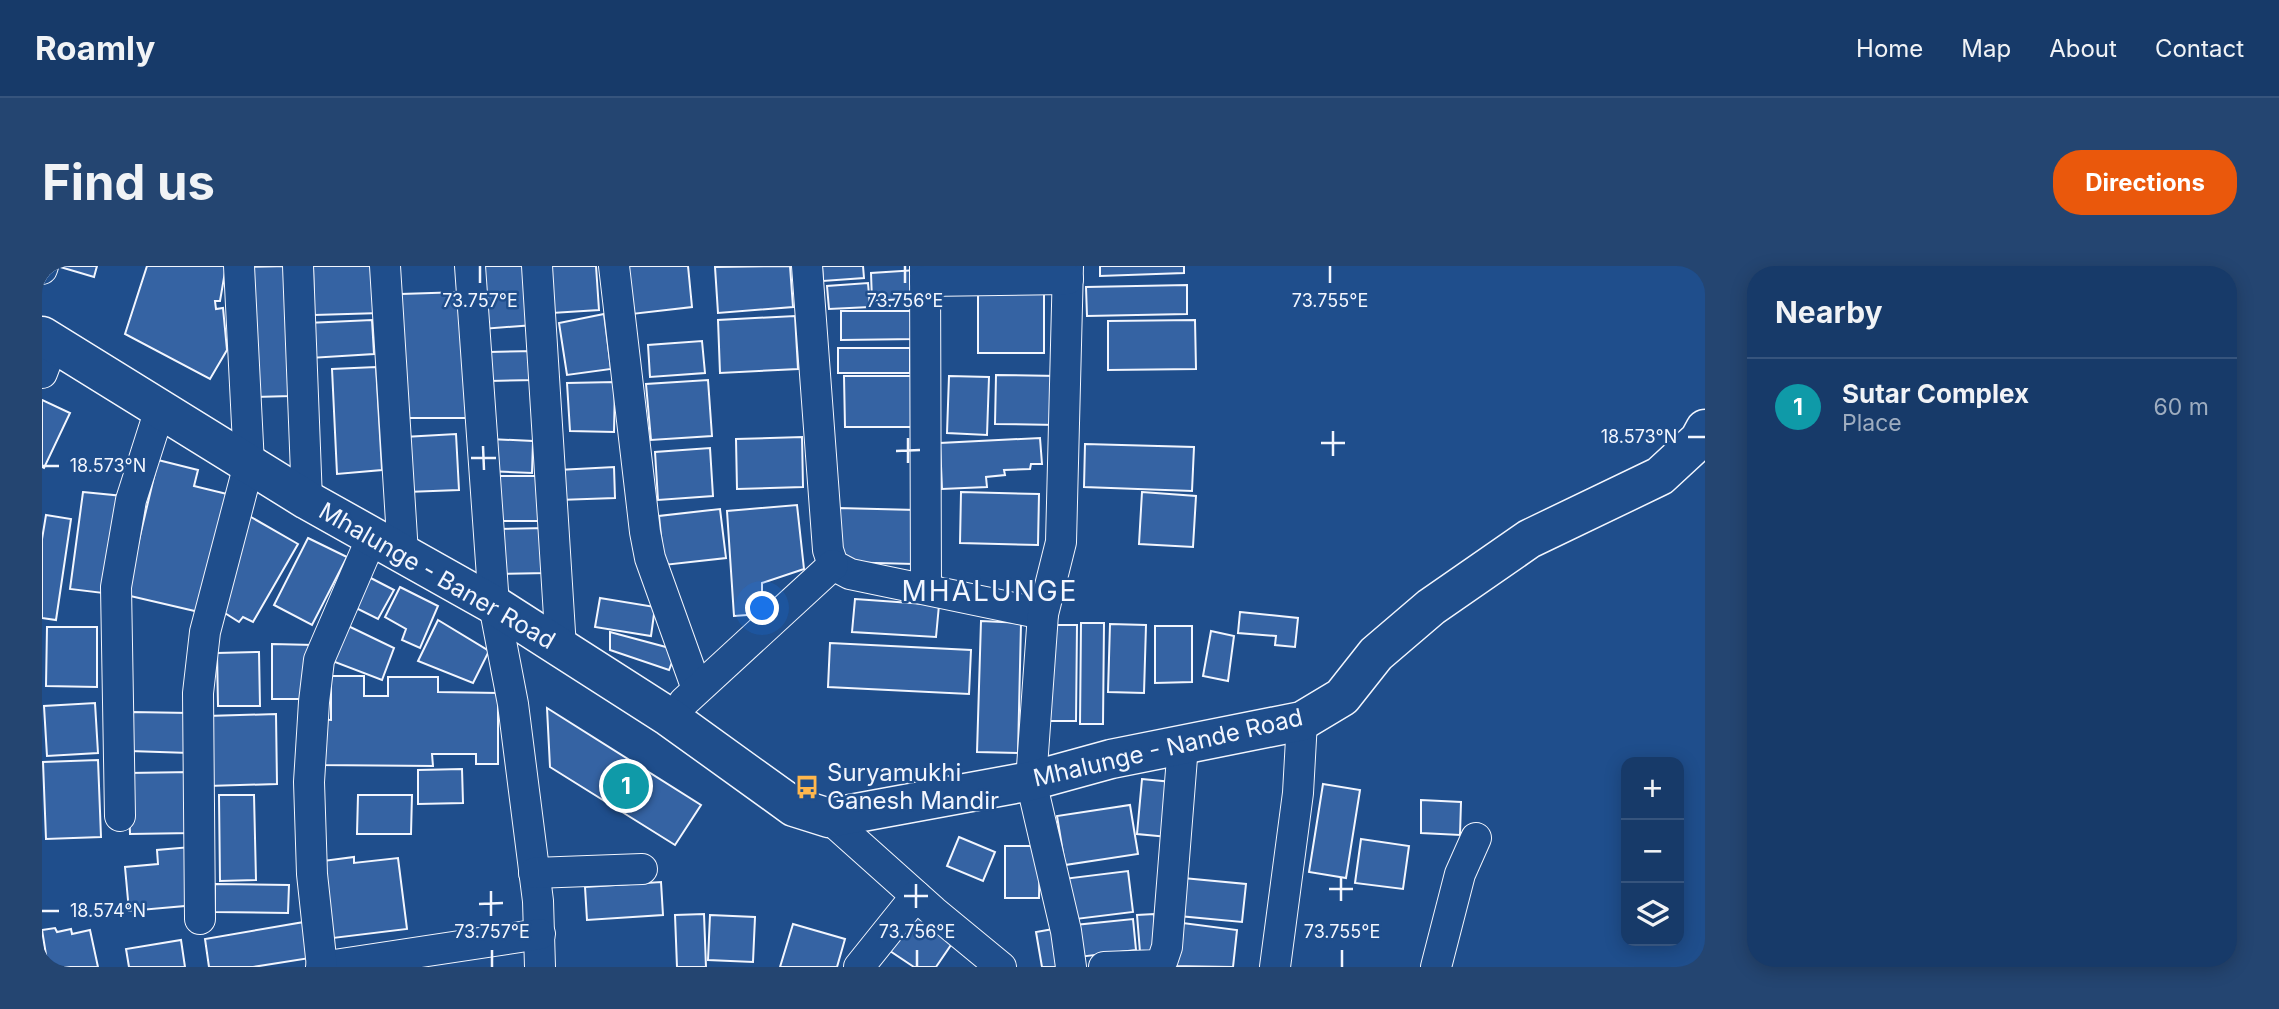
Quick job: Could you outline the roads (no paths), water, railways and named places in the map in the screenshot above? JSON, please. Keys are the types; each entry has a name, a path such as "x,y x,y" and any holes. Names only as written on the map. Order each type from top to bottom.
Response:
{"main road":[{"name":"Mhalunge - Baner Road","path":"46,351 160,409 307,500 494,606 669,717 794,807 829,818"},
{"name":"Mhalunge - Nande Road","path":"829,818 1031,780 1111,759 1302,722 1342,697 1376,654 1431,607 1529,539 1660,476 1699,440 1705,429"}],"street":[{"path":"200,919 198,694 205,632 249,464 239,266"},
{"path":"298,266 307,500"},
{"path":"385,266 388,546 320,660 314,702 309,782 312,874 322,967 363,963 540,934"},
{"path":"470,266 494,606 513,704 534,873 540,934 540,967"},
{"path":"537,266 561,648"},
{"path":"614,266 650,558 696,689"},
{"path":"807,266 828,550 833,565 850,574 1043,614"},
{"path":"926,589 925,274 1068,273 1061,542 1043,614 1031,780 1066,930 1071,967"},
{"path":"120,816 116,587 131,500 160,409"},
{"path":"669,717 696,689 833,565"},
{"path":"1275,967 1298,793 1302,722"},
{"path":"1104,967 1157,965 1163,959 1171,906 1183,745"},
{"path":"829,818 1001,967"},
{"path":"1436,967 1461,874 1476,838"},
{"path":"534,873 642,869"},
{"path":"859,967 916,896"}],"place":[{"name":"Sutar Complex","path":"626,786"},
{"name":"Suryamukhi Ganesh Mandir","path":"807,787"}],"district":[{"name":"MHALUNGE","path":"990,591"}]}
